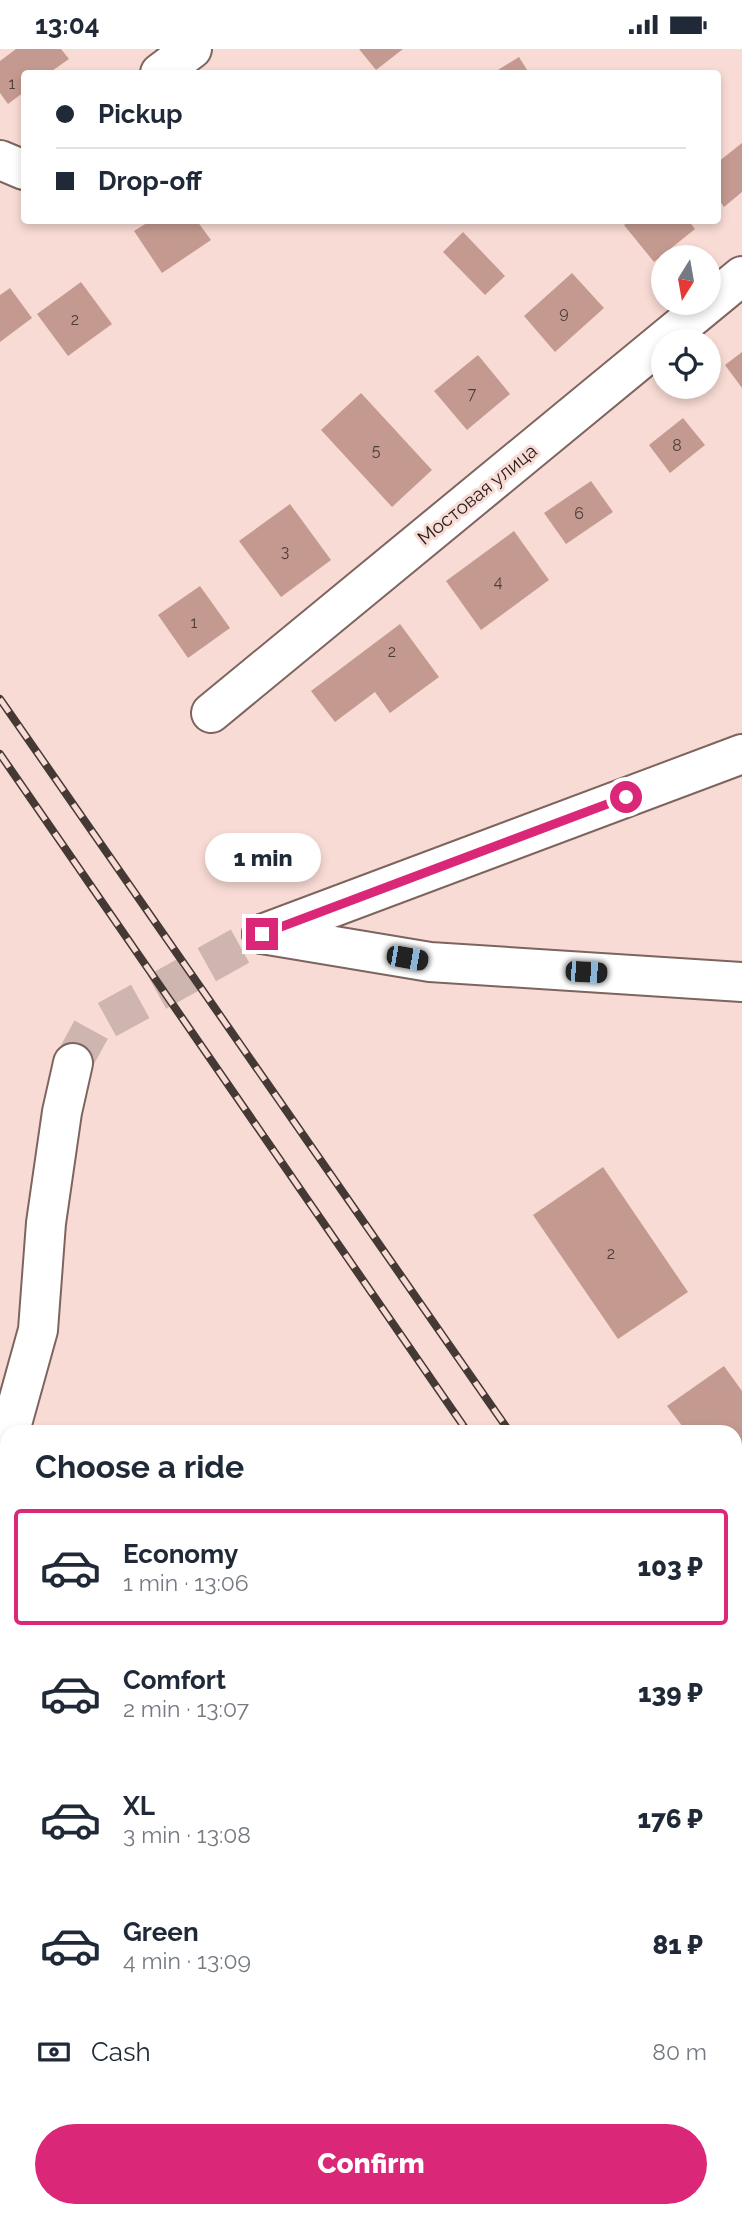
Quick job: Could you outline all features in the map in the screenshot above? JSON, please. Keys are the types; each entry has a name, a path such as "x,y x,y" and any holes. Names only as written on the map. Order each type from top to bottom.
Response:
{"main road":[{"path":"164,70 192,49"},
{"path":"0,160 21,169"},
{"name":"Мостовая улица","path":"211,713 742,276"},
{"path":"742,754 262,934 430,962 742,982"},
{"path":"12,1425 38,1330 46,1223 62,1112 73,1063"}],"building":[{"path":"16,49 61,49 69,59 53,70 21,70 21,94 8,104 0,93 0,61"},
{"path":"359,49 403,49 376,70"},
{"path":"519,57 527,70 498,70"},
{"path":"742,143 742,192 724,207 721,202 721,160"},
{"path":"145,224 199,224 211,240 162,273 134,231"},
{"path":"691,224 695,229 675,245 651,245 651,258 624,225"},
{"path":"463,232 505,276 485,295 443,252"},
{"path":"572,273 604,308 555,352 524,316"},
{"path":"81,282 112,324 68,356 37,314"},
{"path":"10,288 32,318 0,342 0,295"},
{"path":"742,352 742,388 725,365"},
{"path":"478,355 510,394 467,430 434,391"},
{"path":"361,393 432,470 392,507 321,430"},
{"path":"683,418 705,445 670,473 649,445"},
{"path":"591,481 613,512 566,544 544,513"},
{"path":"290,504 331,560 281,597 239,541"},
{"path":"514,531 549,580 481,630 446,581"},
{"path":"200,586 230,628 188,658 158,615"},
{"path":"400,624 439,677 390,713 375,692 335,722 311,691"},
{"path":"603,1167 688,1292 618,1339 533,1215"},
{"path":"724,1366 742,1391 742,1425 681,1425 667,1406"}],"tunnel":[{"path":"73,1063 92,1028 262,934"}],"railway":[{"path":"0,699 505,1425"},
{"path":"0,754 463,1425"}],"route":[{"path":"262,934 626,797"}]}
